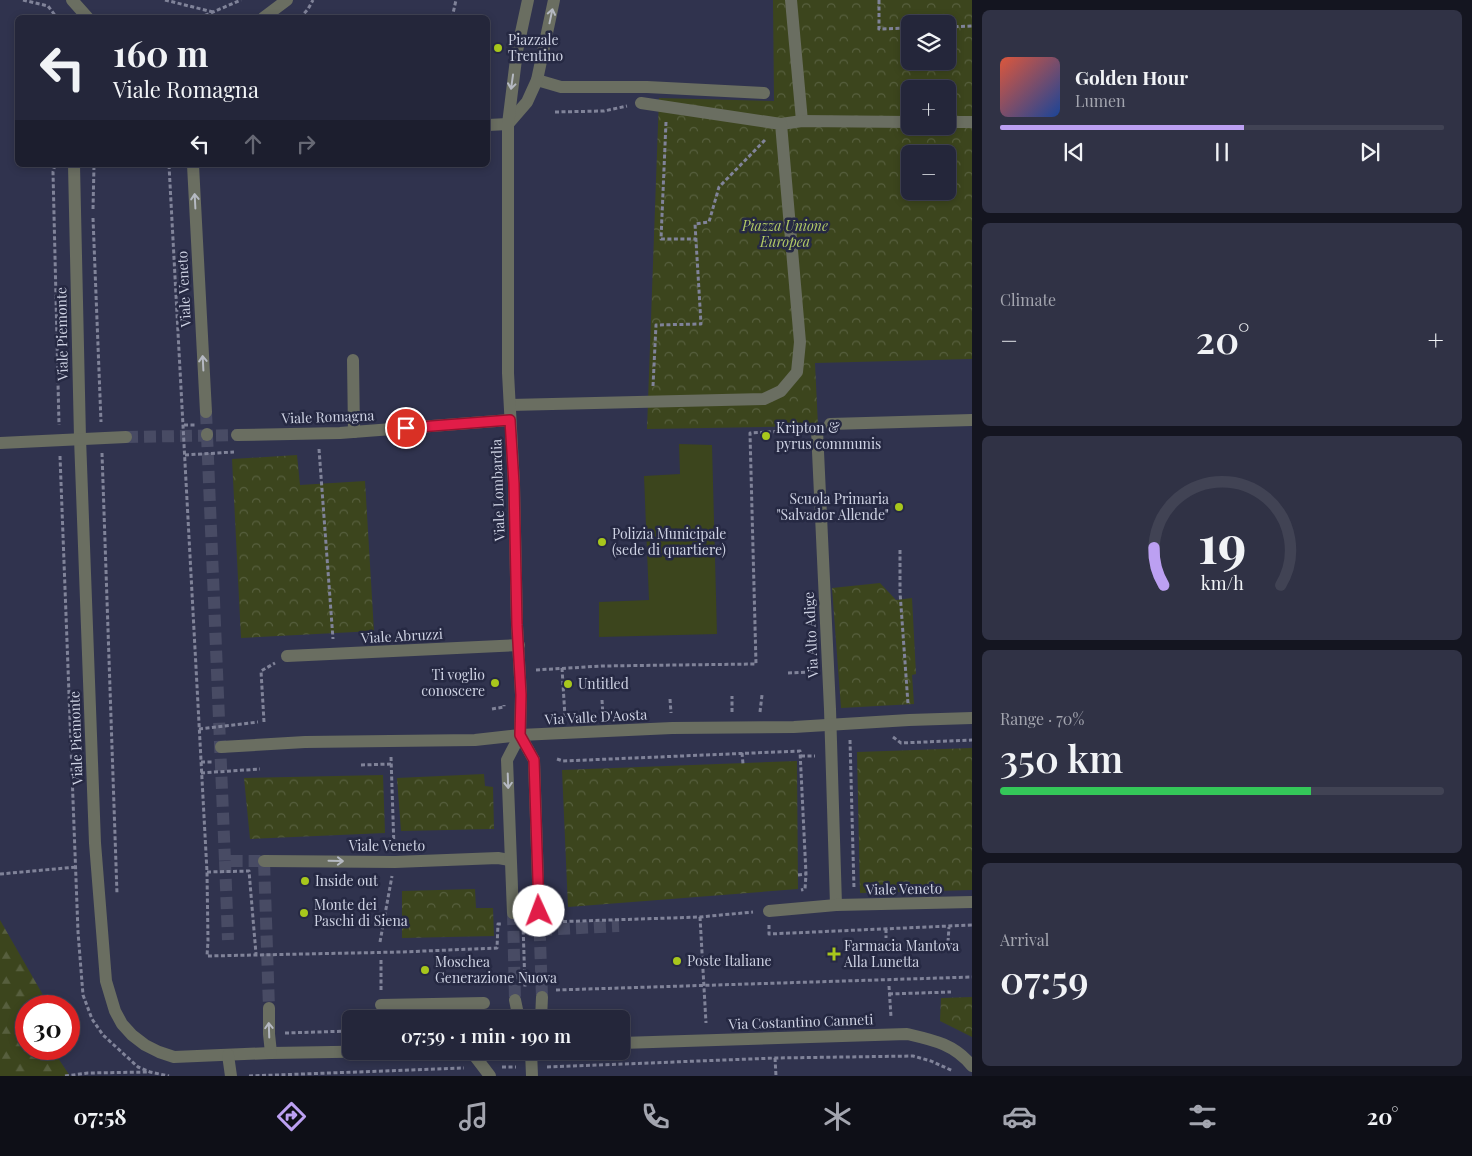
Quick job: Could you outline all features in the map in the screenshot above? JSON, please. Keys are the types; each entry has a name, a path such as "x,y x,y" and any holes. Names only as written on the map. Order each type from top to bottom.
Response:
{"street":[{"path":"72,0 85,15"},
{"path":"267,15 287,0"},
{"name":"Viale Lombardia","path":"511,920 507,760 520,735 521,695 514,484 508,373 508,124 517,51 528,0"},
{"path":"490,125 508,124 527,102 537,80 554,0"},
{"path":"791,0 802,121"},
{"path":"537,80 561,87 647,87 764,93"},
{"path":"641,103 781,124 802,121 901,122"},
{"path":"956,122 972,122"},
{"path":"510,405 764,399 781,391 797,372 800,342 781,124"},
{"name":"Viale Piemonte","path":"74,167 80,438 95,844 108,990 114,1011 132,1035 158,1052 174,1057 342,1052"},
{"name":"Viale Veneto","path":"193,167 206,412"},
{"path":"353,360 354,432"},
{"name":"Viale Romagna","path":"237,435 354,432 510,420"},
{"path":"830,424 972,420"},
{"name":"Via Alto Adige","path":"817,430 836,905"},
{"path":"0,443 126,437"},
{"name":"Viale Abruzzi","path":"288,656 518,645"},
{"name":"Via Valle D'Aosta","path":"221,747 305,742 475,740 520,735 672,728 972,718"},
{"path":"520,735 534,760 541,917"},
{"name":"Viale Veneto","path":"264,861 395,862 498,858 510,860"},
{"name":"Viale Veneto","path":"769,910 836,905 972,902"},
{"path":"541,1010 542,997"},
{"path":"515,1000 517,1010"},
{"path":"381,1005 484,1003"},
{"path":"268,1008 271,1053"},
{"name":"Via Costantino Canneti","path":"630,1043 907,1034 942,1042 967,1060 972,1066"},
{"path":"228,1055 231,1076"},
{"path":"478,1060 486,1071"}],"path":[{"path":"23,0 48,6 55,15"},
{"path":"165,0 213,12"},
{"path":"206,15 241,0"},
{"path":"303,15 313,0"},
{"path":"452,15 456,0"},
{"path":"879,0 879,29 901,28"},
{"path":"956,27 972,26"},
{"path":"555,112 604,111 641,103"},
{"path":"667,107 661,239 696,239"},
{"path":"653,403 656,325 701,324 695,224 709,222 719,187 781,124"},
{"path":"94,167 93,210 118,902"},
{"path":"169,167 207,872 207,956 497,948 498,924 511,920 523,923 525,990"},
{"path":"184,425 198,425"},
{"path":"535,670 756,664 750,433 817,430"},
{"path":"318,433 334,654"},
{"path":"185,455 238,452"},
{"path":"900,550 900,592 908,705"},
{"path":"264,722 261,671 288,656"},
{"path":"562,668 565,720"},
{"path":"788,673 828,672"},
{"path":"760,712 762,696"},
{"path":"199,729 258,722"},
{"path":"891,735 901,743 972,740"},
{"path":"850,738 854,894"},
{"path":"380,942 395,862 390,741"},
{"path":"557,759 563,761 800,751 806,874 804,889 796,890"},
{"path":"742,753 743,764"},
{"path":"361,765 392,764"},
{"path":"201,773 260,769"},
{"path":"0,874 77,867"},
{"path":"207,872 249,871 256,954"},
{"path":"798,875 806,874"},
{"path":"541,917 700,917 769,910 768,934 972,925"},
{"path":"700,917 706,1023"},
{"path":"948,942 949,927"},
{"path":"886,929 886,938"},
{"path":"555,990 972,977"},
{"path":"889,986 891,1018"},
{"path":"889,994 951,992"},
{"path":"269,1034 342,1031"},
{"path":"249,1076 354,1074 375,1071 532,1072 775,1058 913,1056 941,1065 954,1072 957,1076"},
{"path":"775,1058 776,1076"},
{"path":"375,1071 375,1076"},
{"path":"65,1076 88,1073 150,1072"}],"green space":[{"name":"Piazza Unione Europea","path":"773,0 972,0 972,359 815,363 818,426 647,429 659,98 774,101"},
{"path":"679,444 712,445 717,634 599,637 599,602 649,600 644,476 680,474"},
{"path":"297,455 300,485 365,481 374,631 241,638 232,459"},
{"path":"880,583 896,600 912,598 916,674 912,675 914,704 841,708 832,588"},
{"path":"972,748 972,890 860,893 857,752"},
{"path":"797,761 798,889 568,907 562,770"},
{"path":"484,774 485,786 493,787 494,829 401,831 397,778"},
{"path":"383,775 385,833 250,839 244,778"},
{"path":"475,889 476,908 493,908 494,936 402,938 402,891"},
{"path":"0,920 43,995 15,995 15,1060 59,1060 70,1076 0,1076"},
{"path":"972,997 972,1037 940,1021 941,998"}],"tunnel":[{"path":"206,412 207,434"},
{"path":"207,435 225,861 264,861 269,1008"},
{"path":"126,437 237,435"},
{"path":"225,861 228,940"},
{"path":"539,911 542,997"},
{"path":"513,913 515,1000"},
{"path":"540,930 619,926"}],"place":[{"name":"Piazzale Trentino","path":"498,48"},
{"name":"Kripton & pyrus communis","path":"766,436"},
{"name":"Scuola Primaria \"Salvador Allende\"","path":"899,507"},
{"name":"Polizia Municipale (sede di quartiere)","path":"602,542"},
{"name":"Ti voglio conoscere","path":"495,683"},
{"name":"Untitled","path":"568,684"},
{"name":"Inside out","path":"305,881"},
{"name":"Monte dei Paschi di Siena","path":"304,913"},
{"name":"Farmacia Mantova Alla Lunetta","path":"834,954"},
{"name":"Poste Italiane","path":"677,961"},
{"name":"Moschea Generazione Nuova","path":"425,970"}],"route":[{"path":"406,428 510,420 521,695 520,735 534,760 539,911"}]}
